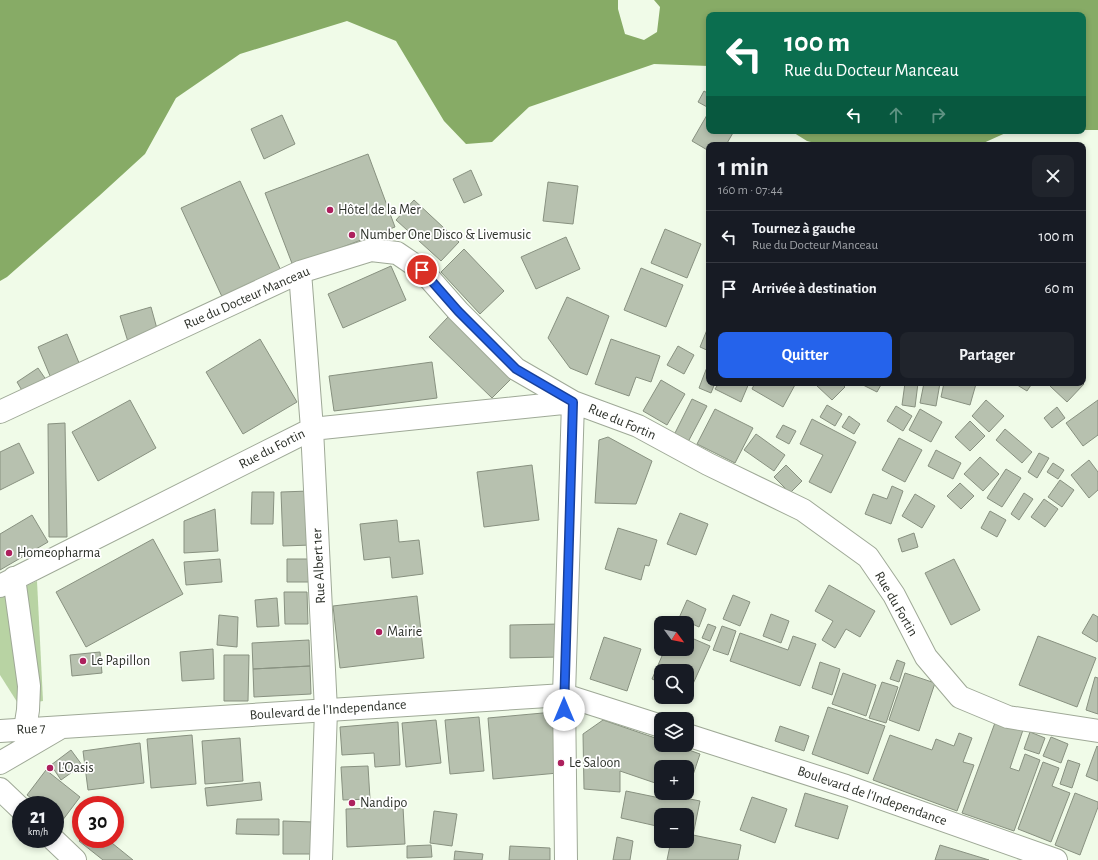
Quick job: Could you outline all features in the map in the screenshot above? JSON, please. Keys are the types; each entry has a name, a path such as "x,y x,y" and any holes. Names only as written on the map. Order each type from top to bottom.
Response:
{"street":[{"name":"Rue du Docteur Manceau","path":"0,412 300,272 371,250 397,253 422,270 458,311 516,369 573,402"},
{"name":"Rue Albert 1er","path":"300,272 312,429 326,710 321,860"},
{"name":"Rue du Fortin","path":"7,582 312,429 573,402 638,426 708,464 803,510 868,557 894,595 926,657 960,697 1008,717 1098,731"},
{"path":"566,860 564,695 573,402"},
{"path":"7,582 29,686 28,710 25,729"},
{"name":"Boulevard de l'Independance","path":"0,763 62,726 564,695 654,724"},
{"name":"Rue 7","path":"0,731 62,726"},
{"name":"Boulevard de l'Independance","path":"694,737 846,786 1056,860"},
{"path":"0,789 12,800"},
{"path":"63,848 76,860"}],"shaded area":[{"path":"0,0 618,0 618,9 625,34 644,40 657,32 660,7 654,0 1098,0 1098,130 1086,130 1086,12 706,12 706,66 654,64 529,107 492,142 466,144 444,121 396,41 347,21 240,54 176,98 145,154 7,277 0,281"},
{"path":"796,134 1003,134 986,142 807,141"},
{"path":"37,581 43,701 19,705 0,675 0,598"}],"building":[{"path":"704,91 706,92 706,106 698,102"},
{"path":"282,115 295,144 264,159 251,129"},
{"path":"706,117 706,134 732,134 728,142 706,142 706,149 692,141"},
{"name":"Hôtel de la Mer","path":"368,154 395,227 293,266 265,193"},
{"path":"471,170 482,195 464,203 453,179"},
{"path":"240,181 282,273 224,301 181,208"},
{"path":"548,182 578,186 573,224 543,221"},
{"path":"414,200 459,242 441,261 396,220"},
{"path":"665,229 701,244 687,278 651,263"},
{"path":"566,237 580,269 536,289 521,257"},
{"path":"464,249 504,291 480,314 441,272"},
{"path":"391,266 406,300 343,328 328,294"},
{"path":"641,268 683,285 666,327 624,310"},
{"path":"567,297 609,316 587,375 570,368 548,338"},
{"path":"151,307 159,336 129,345 120,316"},
{"path":"448,317 512,378 492,398 429,337"},
{"path":"706,332 706,350 700,347"},
{"path":"67,334 82,370 53,383 38,347"},
{"path":"260,339 297,402 243,434 206,372"},
{"path":"611,339 660,356 651,382 636,377 629,396 595,384"},
{"path":"678,346 694,355 684,374 667,365"},
{"path":"432,362 437,398 334,411 329,376"},
{"path":"38,368 49,384 27,399 17,382"},
{"path":"706,370 706,386 714,386 711,393 699,388"},
{"path":"661,380 685,394 667,425 643,411"},
{"path":"717,386 748,386 741,402 715,389"},
{"path":"754,386 794,386 783,407 752,389"},
{"path":"817,386 844,386 845,387 832,400"},
{"path":"865,386 880,386 877,392"},
{"path":"905,386 918,386 915,407 902,405"},
{"path":"923,386 939,386 936,406 920,403"},
{"path":"943,386 975,386 970,405 941,397"},
{"path":"1019,386 1030,386 1027,391"},
{"path":"1050,386 1082,386 1067,402"},
{"path":"692,399 707,406 688,442 674,435"},
{"path":"130,400 156,448 98,481 72,432"},
{"path":"986,400 1004,416 989,432 972,416"},
{"path":"1098,400 1098,435 1083,446 1066,423"},
{"path":"827,405 842,414 835,426 820,417"},
{"path":"896,406 912,416 903,431 887,421"},
{"path":"1057,407 1065,418 1052,428 1044,418"},
{"path":"715,409 753,428 735,463 697,444"},
{"path":"920,409 942,422 931,442 909,430"},
{"path":"849,416 860,424 854,434 842,427"},
{"path":"812,419 856,442 831,493 809,482 823,455 800,444"},
{"path":"970,421 985,436 970,451 955,437"},
{"path":"65,423 67,537 49,537 48,424"},
{"path":"783,425 796,431 789,444 776,437"},
{"path":"1005,429 1032,452 1022,463 996,440"},
{"path":"756,434 785,455 774,471 744,450"},
{"path":"608,437 652,461 636,504 595,503 599,440"},
{"path":"899,438 922,450 905,482 882,470"},
{"path":"19,443 34,473 0,490 0,452"},
{"path":"936,450 961,463 953,479 928,466"},
{"path":"1039,453 1049,458 1037,478 1028,472"},
{"path":"980,457 999,474 983,491 964,474"},
{"path":"1089,460 1098,472 1098,490 1089,498 1071,475"},
{"path":"1053,463 1064,470 1058,479 1047,472"},
{"path":"532,465 539,520 484,527 477,472"},
{"path":"786,465 802,481 790,493 774,477"},
{"path":"1006,469 1021,478 1002,507 987,498"},
{"path":"1060,480 1074,490 1062,507 1048,497"},
{"path":"960,483 974,496 961,509 947,496"},
{"path":"892,486 903,491 891,524 865,514 873,494 887,499"},
{"path":"309,491 311,545 283,546 281,492"},
{"path":"252,492 274,492 273,524 251,524"},
{"path":"1024,493 1033,499 1019,520 1011,514"},
{"path":"915,494 935,506 922,528 902,516"},
{"path":"1044,499 1058,509 1045,527 1031,517"},
{"path":"215,509 218,551 184,553 184,521"},
{"path":"990,511 1006,520 997,537 981,528"},
{"path":"680,513 708,524 696,555 667,544"},
{"path":"32,515 48,542 0,570 0,534"},
{"path":"397,520 399,542 419,540 423,574 392,578 390,557 364,560 360,524"},
{"path":"618,528 657,540 649,566 645,565 641,580 605,569"},
{"path":"914,533 918,547 902,552 898,539"},
{"path":"153,539 183,594 86,647 56,592"},
{"path":"220,559 222,582 186,585 184,562"},
{"path":"287,559 309,559 309,582 287,582"},
{"path":"954,559 980,610 951,625 925,573"},
{"path":"829,585 875,611 860,637 846,629 835,648 822,640 833,621 815,611"},
{"path":"284,592 307,592 308,624 285,624"},
{"path":"733,595 750,602 740,626 723,619"},
{"name":"Mairie","path":"417,596 424,658 340,668 333,606"},
{"path":"277,598 279,626 257,627 255,600"},
{"path":"687,600 706,609 699,627 694,625 694,616 680,616"},
{"path":"771,614 789,621 781,643 763,636"},
{"path":"1093,614 1098,617 1097,642 1082,633"},
{"path":"219,615 238,617 237,647 217,645"},
{"path":"560,624 560,657 510,658 510,625"},
{"path":"708,624 716,627 710,641 702,638"},
{"path":"722,626 736,631 728,655 713,650"},
{"path":"740,633 788,650 793,636 816,644 800,686 730,661"},
{"path":"1038,636 1096,658 1077,707 1019,685"},
{"path":"604,637 641,649 627,691 590,679"},
{"path":"694,639 710,646 694,682 694,664 658,664 662,656 694,656"},
{"path":"309,640 310,666 253,669 252,643"},
{"path":"213,649 214,679 182,681 180,652"},
{"path":"100,652 102,673 72,676 70,655"},
{"path":"224,655 249,655 248,701 224,701"},
{"path":"897,660 905,663 899,682 890,679"},
{"path":"820,662 840,669 832,695 812,688"},
{"path":"310,666 311,694 254,697 253,669"},
{"path":"843,673 876,685 866,716 832,704"},
{"path":"905,673 935,683 919,731 889,720"},
{"path":"1095,677 1098,678 1098,714 1086,710"},
{"path":"882,682 898,687 886,723 869,718"},
{"path":"828,707 885,726 868,774 812,754"},
{"path":"554,712 558,773 493,779 488,718"},
{"path":"479,717 484,771 450,774 445,720"},
{"path":"436,720 441,763 406,767 402,723"},
{"path":"603,720 654,738 654,752 694,752 700,754 694,772 694,760 654,760 654,783 620,771 620,792 584,789 583,734"},
{"path":"996,720 1023,730 1010,768 1019,771 1025,754 1040,760 1014,831 962,813"},
{"path":"398,722 400,765 375,767 374,753 342,755 340,727"},
{"path":"780,726 809,736 804,751 775,741"},
{"path":"1030,732 1045,738 1039,754 1024,749"},
{"path":"959,733 972,738 963,762 974,765 957,811 873,780 890,735 932,750 936,739 954,746"},
{"path":"192,735 196,784 151,788 147,739"},
{"path":"1051,737 1068,744 1061,763 1043,756"},
{"path":"240,738 243,781 205,784 202,741"},
{"path":"140,743 144,783 88,790 83,751"},
{"path":"1097,746 1098,747 1098,781 1086,776"},
{"path":"71,750 82,765 61,780 51,765"},
{"path":"1068,760 1080,764 1072,788 1060,784"},
{"path":"1043,762 1059,768 1052,786 1070,793 1051,842 1018,829"},
{"path":"368,766 370,799 343,800 341,767"},
{"path":"46,770 79,796 72,796 72,808 64,818 64,796 27,795"},
{"path":"260,782 262,800 207,806 205,788"},
{"path":"626,791 654,797 654,800 700,801 694,830 694,808 654,808 654,825 621,818"},
{"path":"805,793 848,806 838,839 795,826"},
{"path":"1075,793 1098,802 1098,807 1080,855 1055,845"},
{"path":"752,797 787,809 775,843 740,830"},
{"path":"403,807 405,844 347,847 346,809"},
{"path":"434,811 457,814 452,846 430,843"},
{"path":"237,819 279,819 279,835 236,834"},
{"path":"283,821 314,822 314,854 283,854"},
{"path":"694,835 741,845 738,860 667,860 670,848 694,848"},
{"path":"617,837 633,841 630,860 613,860"},
{"path":"431,845 432,857 407,858 407,846"},
{"path":"940,845 989,860 935,860"},
{"path":"510,846 550,848 550,860 509,860"},
{"path":"88,848 118,848 133,860 103,860"},
{"path":"455,851 483,854 482,860 454,860"}],"place":[{"name":"Hôtel de la Mer","path":"330,210"},
{"name":"Number One Disco & Livemusic","path":"352,235"},
{"name":"Homeopharma","path":"9,553"},
{"name":"Mairie","path":"379,632"},
{"name":"Le Papillon","path":"83,661"},
{"name":"Le Saloon","path":"561,763"},
{"name":"L'Oasis","path":"50,768"},
{"name":"Nandipo","path":"352,803"}],"route":[{"path":"422,270 458,311 516,369 573,402 564,710"}]}
